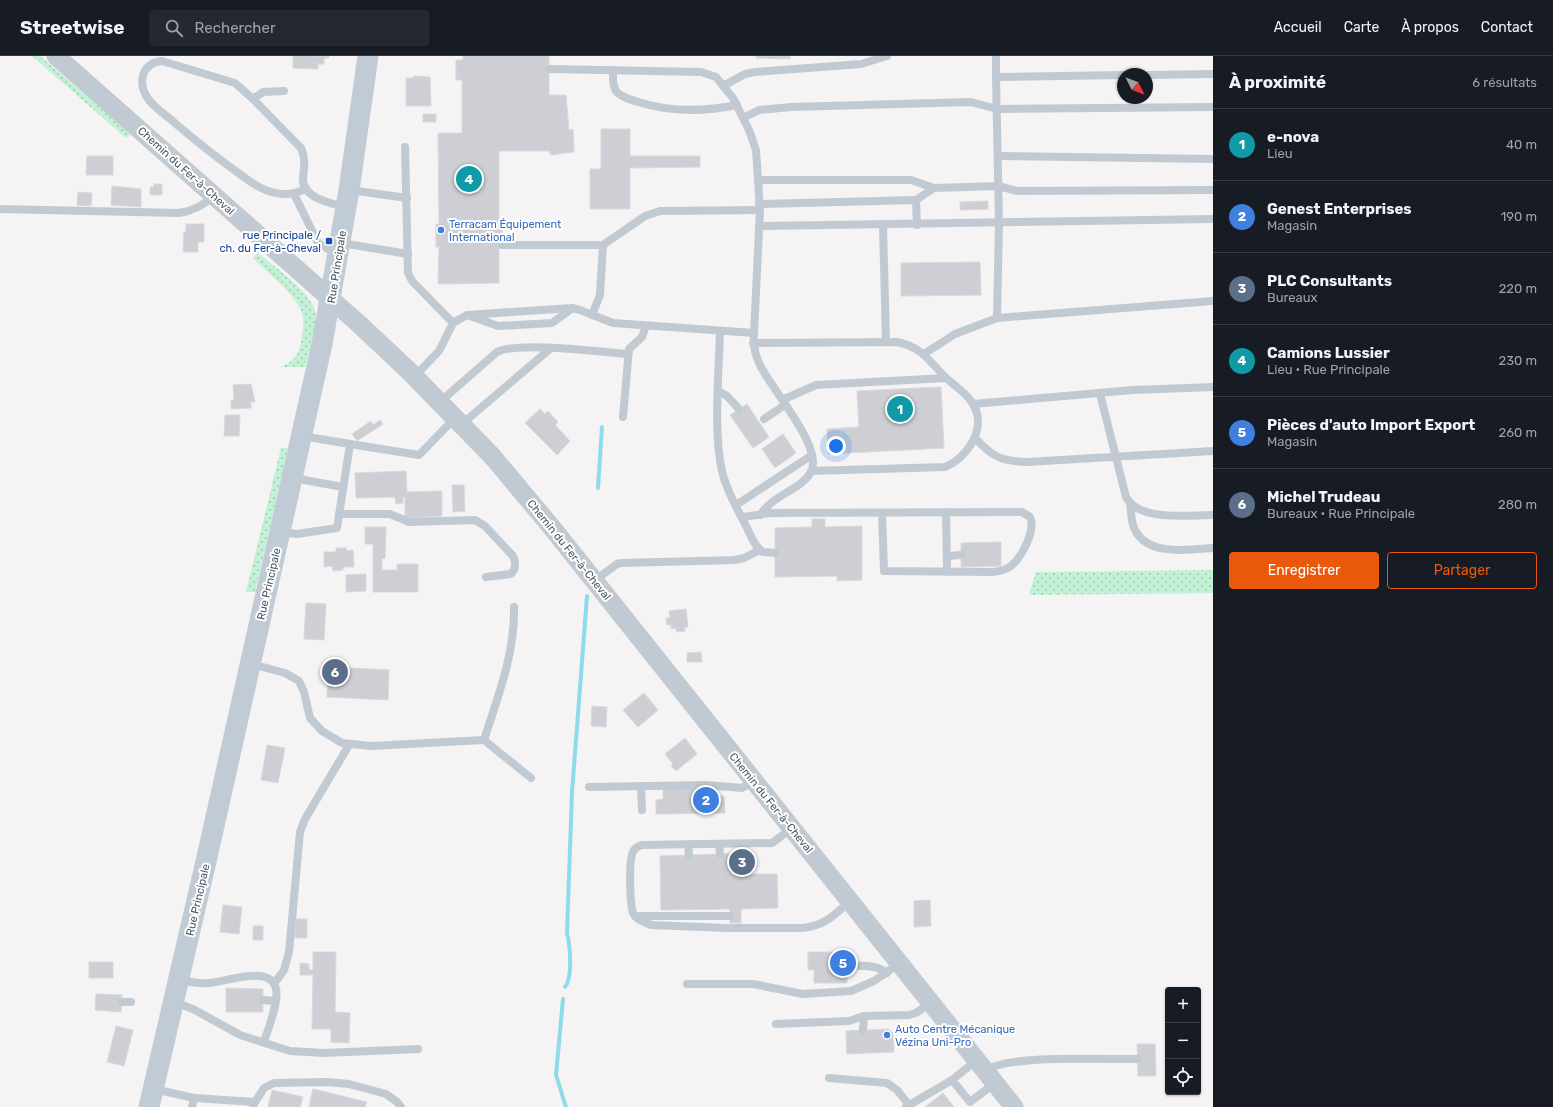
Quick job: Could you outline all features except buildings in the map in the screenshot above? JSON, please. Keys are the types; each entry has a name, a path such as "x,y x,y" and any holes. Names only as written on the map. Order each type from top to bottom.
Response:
{"main road":[{"name":"Rue Principale","path":"151,1098 281,532 332,300 368,56"}],"street":[{"name":"Chemin du Fer-à-Cheval","path":"56,56 332,300 415,376 459,420 514,482 850,901 894,968 931,1002 1014,1107"}],"lane":[{"path":"723,86 745,74 755,72 861,64 887,56"},
{"path":"996,56 999,223 997,318"},
{"path":"306,188 294,194 278,193 256,186 214,155 148,99 143,89 143,72 149,65 156,62 175,64 235,83 253,99 301,148 305,158 303,179 306,188 324,201 348,198 407,198"},
{"path":"549,69 701,72 716,78 723,86 737,105 749,130 756,150 760,207 753,343 760,365 799,427 812,455 814,465 811,472 803,482 772,500 760,515"},
{"path":"613,70 613,83 617,92 626,98 651,106 677,110 716,109 737,105"},
{"path":"1153,75 1213,74"},
{"path":"996,77 1117,75"},
{"path":"253,99 263,92 284,91"},
{"path":"743,118 759,110 791,107 970,102 997,109 1213,107"},
{"path":"405,147 408,254 407,268 412,281 454,323"},
{"path":"998,156 1213,159"},
{"path":"758,180 911,180 934,188 998,186 1018,191 1213,190"},
{"path":"502,245 603,245 645,216 660,211 916,200 934,188"},
{"path":"294,194 318,243 328,249 340,246 408,254"},
{"path":"0,209 133,208 187,212 202,206 213,196"},
{"path":"916,200 917,225"},
{"path":"759,226 917,225 1213,219"},
{"path":"883,225 886,342"},
{"path":"592,315 600,295 603,245"},
{"path":"924,354 955,334 997,318 1213,301"},
{"path":"415,376 439,351 454,323 467,314 572,308 613,324 754,333"},
{"path":"467,314 498,326 552,323 572,308"},
{"path":"623,417 628,354 631,345 642,337 646,326"},
{"path":"720,331 718,391 720,456 722,472 736,505 760,550 768,554 775,553"},
{"path":"753,343 886,342 906,344 924,354 946,378 967,395 973,404 977,423 975,438 964,455 945,467 811,472"},
{"path":"441,402 497,352 509,347 551,348 628,354"},
{"path":"302,436 419,454 459,420 551,348"},
{"path":"764,419 784,402 816,385 946,378"},
{"path":"973,404 1100,394 1154,388 1213,387"},
{"path":"718,391 727,396 739,410"},
{"path":"1100,394 1126,497 1130,504 1135,508 1150,513 1213,515"},
{"path":"975,438 992,455 1009,462 1213,451"},
{"path":"281,532 297,534 338,528 350,444"},
{"path":"736,505 812,455"},
{"path":"293,478 344,487"},
{"path":"1130,504 1133,526 1139,537 1150,546 1166,549 1213,548"},
{"path":"742,517 760,515 882,513 946,512 1022,512 1030,517 1032,532 1016,561 1003,571 884,571 882,513"},
{"path":"946,512 947,572"},
{"path":"339,514 390,514 409,522 459,515 475,520 482,524 513,556 515,560 515,568 511,574 486,577"},
{"path":"594,581 617,564 621,563 735,560 744,558 760,550"},
{"path":"947,556 961,555"},
{"path":"484,740 509,662 513,642 514,607"},
{"path":"251,664 285,673 299,681 304,692 310,718 330,737 349,745 371,746 484,740 530,778"},
{"path":"274,984 284,970 289,952 300,832 305,819 349,745"},
{"path":"589,787 707,785 742,788 754,781"},
{"path":"700,792 707,785"},
{"path":"641,786 642,810"},
{"path":"792,828 772,843 642,845 634,850 631,860 632,909 635,916 642,922 651,925 727,928 802,928 823,924 850,901"},
{"path":"688,844 689,855"},
{"path":"719,844 720,854"},
{"path":"635,916 730,916"},
{"path":"848,966 872,966 882,969 894,968"},
{"path":"687,984 753,984 794,993 812,995 851,991 865,987 894,968"},
{"path":"179,980 210,983 258,975 274,984 276,990 276,1001 264,1042"},
{"path":"263,1000 276,1001"},
{"path":"122,1002 131,1002"},
{"path":"174,1002 192,1009 234,1032 290,1051 302,1053 418,1049"},
{"path":"776,1024 849,1021 864,1016 913,1014 931,1002"},
{"path":"863,1030 864,1016"},
{"path":"829,1078 887,1083 897,1090 907,1106 952,1080 986,1071 996,1065 1021,1061 1137,1059"},
{"path":"952,1080 970,1102 986,1071"},
{"path":"151,1098 194,1098 254,1105 264,1088 274,1083 327,1082 349,1084 386,1094 401,1107"},
{"path":"192,1107 194,1098"}],"green space":[{"path":"32,56 40,56 131,134 126,138"},
{"path":"258,253 302,290 314,308 316,316 315,329 305,367 280,367 291,361 298,352 303,332 303,317 294,298 253,258"},
{"path":"281,448 288,448 255,592 246,592"},
{"path":"1213,570 1213,593 1029,595 1036,572"}],"waterway":[{"path":"598,488 602,427"},
{"path":"565,987 568,983 570,969 570,953 567,933 572,792 587,596"},
{"path":"563,999 556,1075 566,1107"}],"place":[{"name":"Camions Lussier","path":"469,179"},
{"name":"Terracam Équipement International","path":"441,230"},
{"name":"rue Principale / ch. du Fer-à-Cheval","path":"329,241"},
{"name":"e-nova","path":"900,409"},
{"name":"Michel Trudeau","path":"335,672"},
{"name":"Genest Enterprises","path":"706,800"},
{"name":"PLC Consultants","path":"742,862"},
{"name":"Pièces d'auto Import Export","path":"843,963"},
{"name":"Auto Centre Mécanique Vézina Uni-Pro","path":"887,1035"}]}
